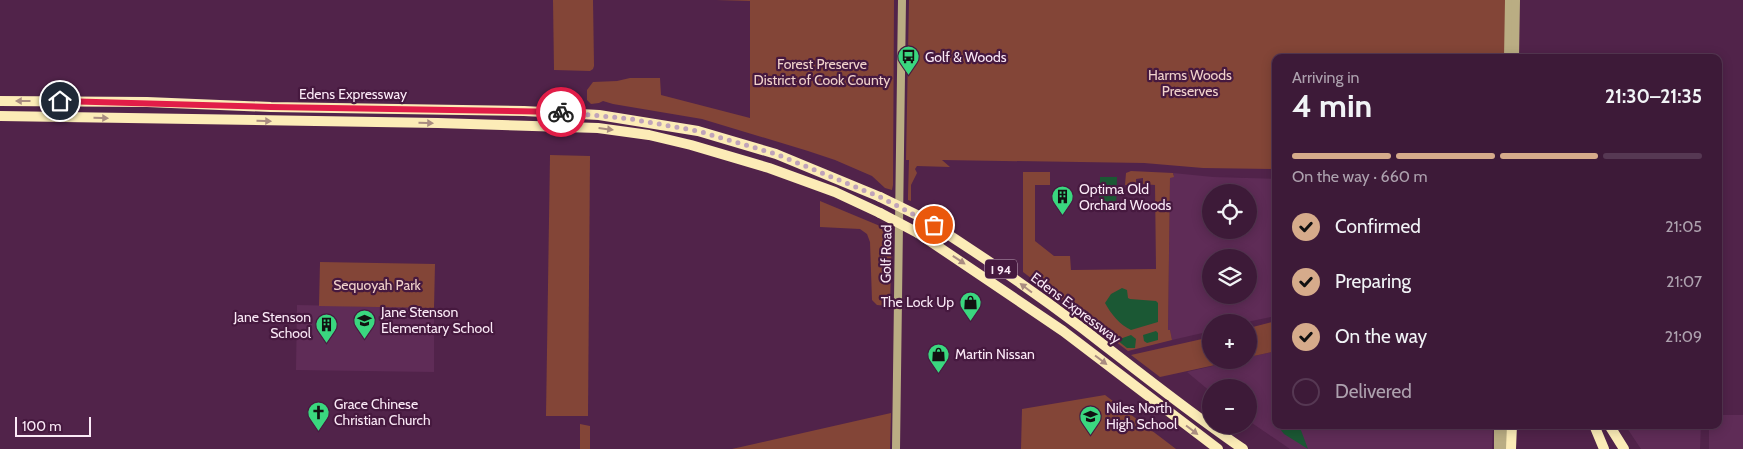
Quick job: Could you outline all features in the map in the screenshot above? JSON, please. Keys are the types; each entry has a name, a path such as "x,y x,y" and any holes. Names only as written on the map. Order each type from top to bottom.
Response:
{"highway":[{"name":"Edens Expressway","path":"0,101 147,102 271,107 515,110 599,115 688,129 715,136 776,154 880,197 919,216 979,253 1243,449"},
{"name":"Edens Expressway","path":"0,116 438,123 598,128 691,145 769,168 835,192 918,233 1063,331 1218,449"},
{"path":"1511,449 1512,429"},
{"path":"1596,429 1604,449"},
{"path":"1612,429 1624,449"}],"main road":[{"name":"Golf Road","path":"896,449 902,0"},
{"path":"1508,54 1509,0"},
{"path":"1515,54 1516,0"},
{"path":"1498,429 1498,449"},
{"path":"1506,429 1506,449"}],"shaded area":[{"path":"1173,173 1213,177 1272,179 1272,317 1257,320 1257,314 1202,314 1202,333 1172,340 1170,330 1168,330 1170,177 1174,175"},
{"path":"1100,177 1117,177 1116,212 1099,212"},
{"path":"1122,288 1127,290 1128,298 1130,299 1156,301 1158,303 1158,322 1131,330 1120,322 1105,303 1111,294"},
{"name":"Jane Stenson Elementary School","path":"297,305 434,308 434,372 296,370"},
{"path":"1156,331 1158,333 1158,340 1147,343 1144,341 1143,335"},
{"path":"1131,335 1136,339 1135,348 1127,348 1117,340"},
{"path":"1272,352 1272,429 1493,429 1492,449 1290,449 1257,426 1257,379 1202,379 1202,384 1187,372 1202,368 1257,369 1257,355"},
{"path":"1722,415 1743,415 1743,449 1709,449 1709,429 1722,429"},
{"path":"1280,429 1300,429 1308,449 1284,434"},
{"path":"1628,429 1701,429 1700,449 1641,449"}],"green space":[{"path":"553,0 593,0 594,66 590,71 554,70"},
{"name":"Forest Preserve District of Cook County","path":"716,0 894,0 892,190 885,188 872,176 835,160 702,119 603,101 591,104 587,100 587,90 593,82 617,81 630,78 660,78 661,95 750,118 750,1"},
{"name":"Harms Woods Preserves","path":"909,0 1506,0 1505,54 1272,54 1272,169 1203,168 1144,163 942,160 950,167 917,166 915,169 917,173 911,185 911,201 908,200 909,160 906,160"},
{"path":"550,155 590,156 588,416 546,416"},
{"path":"1131,171 1173,173 1174,177 1170,178 1168,330 1170,330 1172,340 1128,351 1023,272 1023,172 1050,172 1050,185 1035,185 1035,241 1054,256 1070,256 1071,270 1156,269 1155,185 1143,184 1143,178 1136,179 1136,185 1125,185 1126,173"},
{"path":"820,201 892,231 890,304 887,306 877,305 872,300 870,242 867,234 860,229 820,227"},
{"name":"Sequoyah Park","path":"320,262 435,264 434,308 319,306"},
{"path":"1272,322 1272,352 1257,355 1257,326"},
{"path":"1202,339 1202,368 1160,377 1131,355"},
{"name":"Niles North High School","path":"1105,395 1176,449 1021,449 1022,409"},
{"path":"891,413 890,449 732,449"},
{"path":"580,424 590,426 590,449 580,449"}],"way so far":[{"path":"561,112 631,119 698,131 776,154 880,197 934,225"}],"place":[{"name":"Golf & Woods","path":"909,76"},
{"name":"Optima Old Orchard Woods","path":"1063,216"},
{"name":"The Lock Up","path":"970,321"},
{"name":"Jane Stenson Elementary School","path":"365,339"},
{"name":"Jane Stenson School","path":"327,344"},
{"name":"Martin Nissan","path":"939,373"},
{"name":"Grace Chinese Christian Church","path":"318,431"},
{"name":"Niles North High School","path":"1090,435"}],"route":[{"path":"60,101 561,112"}]}
